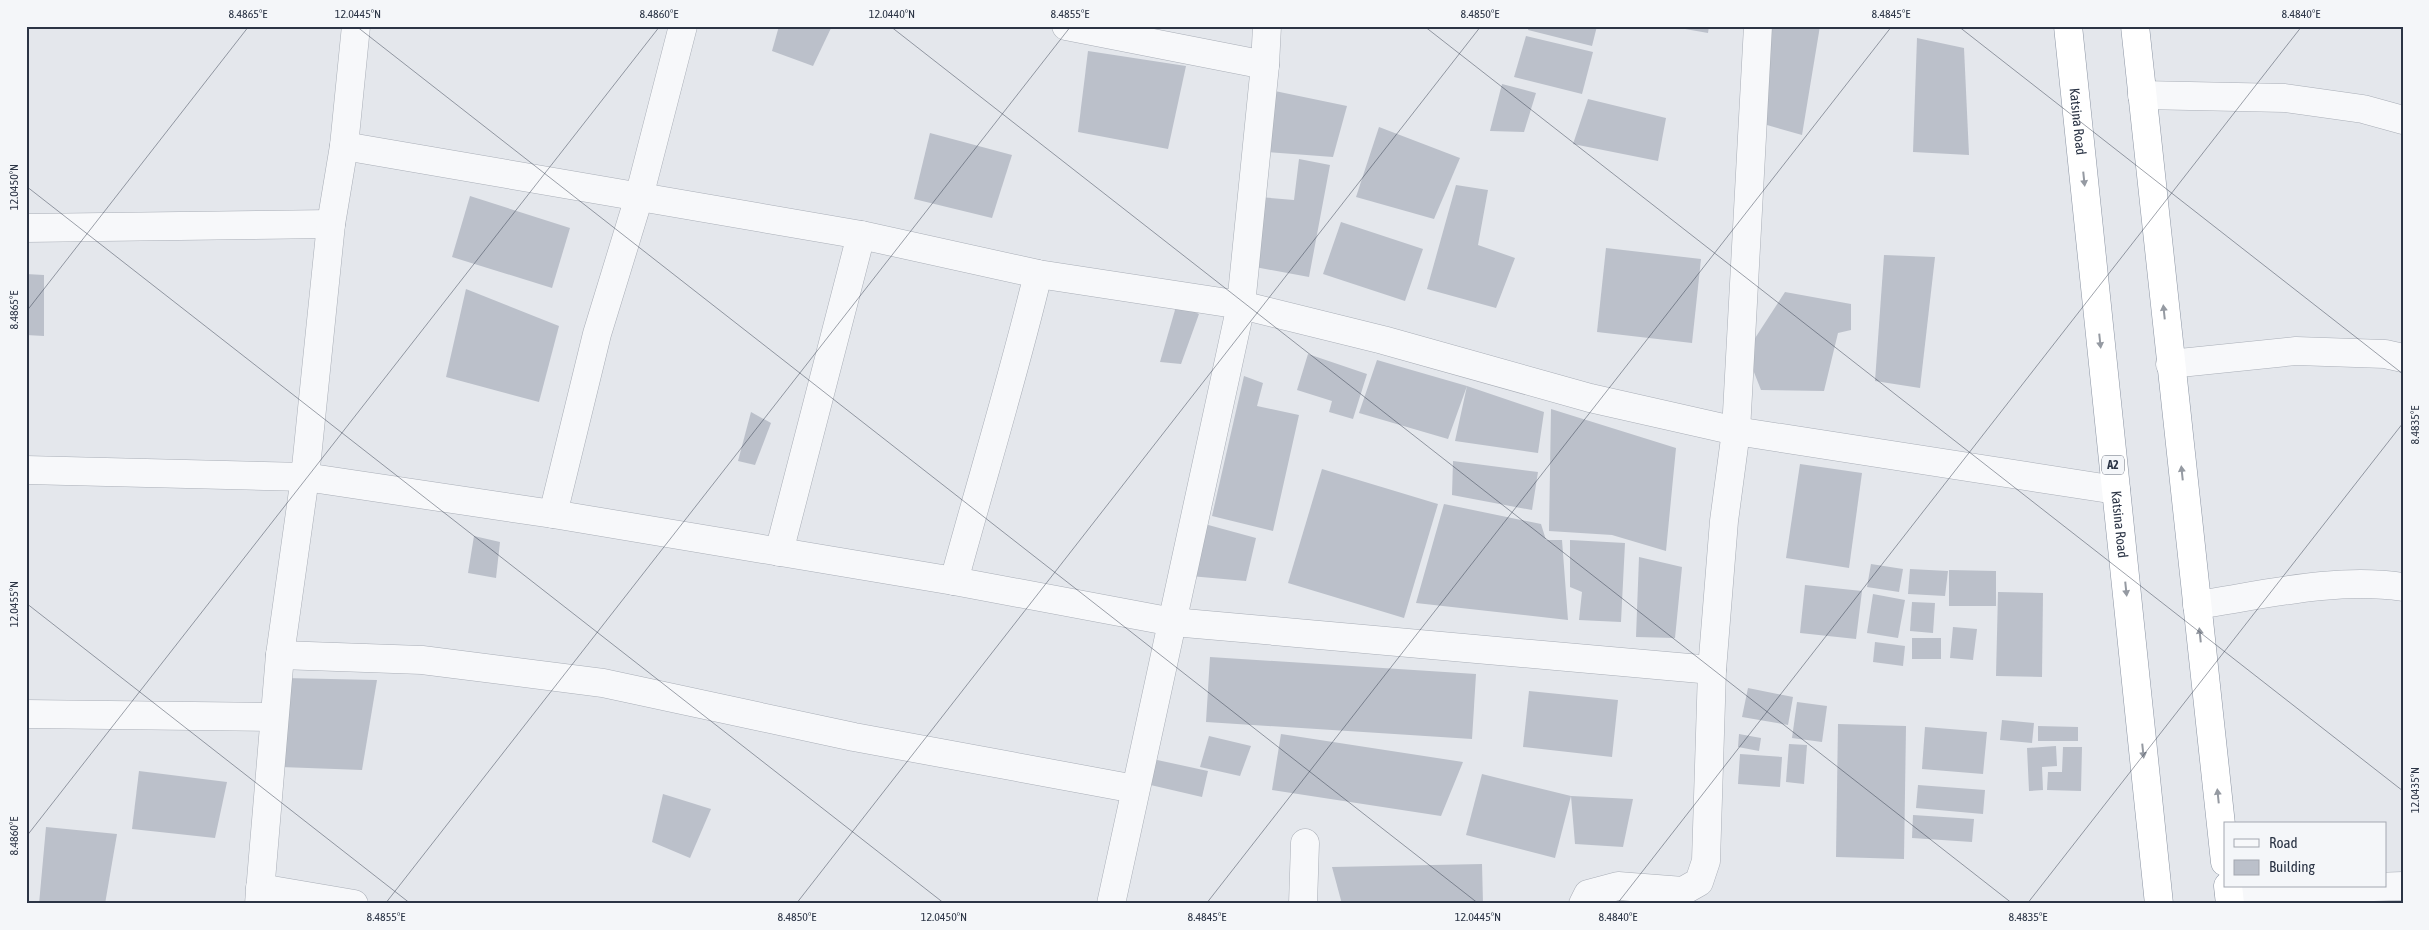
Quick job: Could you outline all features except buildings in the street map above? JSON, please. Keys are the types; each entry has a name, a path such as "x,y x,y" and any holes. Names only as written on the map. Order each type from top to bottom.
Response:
{"highway":[{"name":"Katsina Road","path":"2068,26 2159,904"},
{"path":"2135,26 2224,853"}],"street":[{"path":"354,904 259,896 280,655 305,477 332,224 344,146 356,26"},
{"path":"553,514 597,334 639,197 683,26"},
{"path":"1066,26 1265,65"},
{"path":"1111,904 1241,305 1265,65 1266,26"},
{"path":"1583,904 1588,894 1618,886 1683,891 1699,882 1706,861 1712,670 1724,521 1736,431 1758,26"},
{"path":"2142,95 2285,98 2363,109 2403,120"},
{"path":"344,146 860,235 1038,274 1241,305 1383,340 1590,398 1736,431 2116,490"},
{"path":"26,228 332,224"},
{"path":"780,552 860,235"},
{"path":"954,581 988,456 1016,364 1038,274"},
{"path":"2170,364 2296,351 2384,354 2403,358"},
{"path":"26,470 305,477 553,514 954,581 1173,622 1712,670"},
{"path":"2197,605 2338,584 2382,584 2403,587"},
{"path":"280,655 422,660 603,683 854,737 1135,789"},
{"path":"26,714 274,717"},
{"path":"1303,904 1305,843"},
{"path":"2386,887 2403,886"},
{"path":"2229,894 2360,888"}]}
